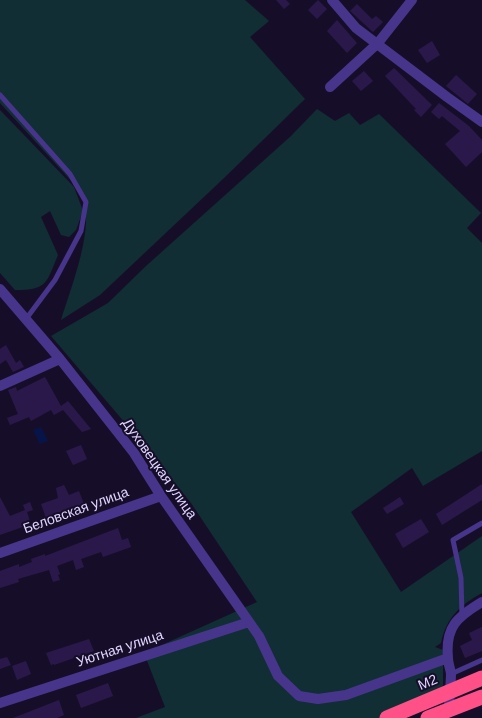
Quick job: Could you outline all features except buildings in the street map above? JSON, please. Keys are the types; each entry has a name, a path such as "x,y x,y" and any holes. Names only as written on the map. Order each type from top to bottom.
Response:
{"highway":[{"name":"М2","path":"387,718 482,678"},
{"path":"428,718 482,697"}],"street":[{"path":"332,0 356,28 482,122"},
{"path":"330,87 378,44 412,0"},
{"name":"Духовецкая улица","path":"0,290 60,359 134,453 160,496 259,636 278,676 299,696 318,698 346,694 448,658"},
{"path":"0,386 60,359"},
{"name":"Беловская улица","path":"0,553 160,496"},
{"path":"449,709 451,674 447,638 453,624 482,602"},
{"name":"Уютная улица","path":"0,703 249,622"}],"lane":[{"path":"0,95 70,174 86,202 81,231 55,280 25,320"},
{"path":"462,616 461,578 454,540 482,523"},
{"path":"451,674 482,660"}],"green space":[{"path":"0,0 245,0 269,21 250,37 305,99 100,295 61,320 83,247 86,218 85,205 77,187 0,103"},
{"path":"317,109 335,121 349,113 360,125 379,114 481,213 467,228 482,243 482,451 423,486 412,468 351,512 401,592 482,536 482,593 467,602 455,613 446,626 441,643 435,647 443,650 443,685 437,701 394,718 136,718 165,707 144,653 257,602 191,503 51,336 108,303 146,266 291,136"},
{"path":"0,110 74,187 83,211 76,230 69,237 61,235 50,211 41,217 58,255 44,283 26,290 15,290 0,273"}],"shaded area":[{"path":"41,427 48,441 40,444 33,430"}]}
